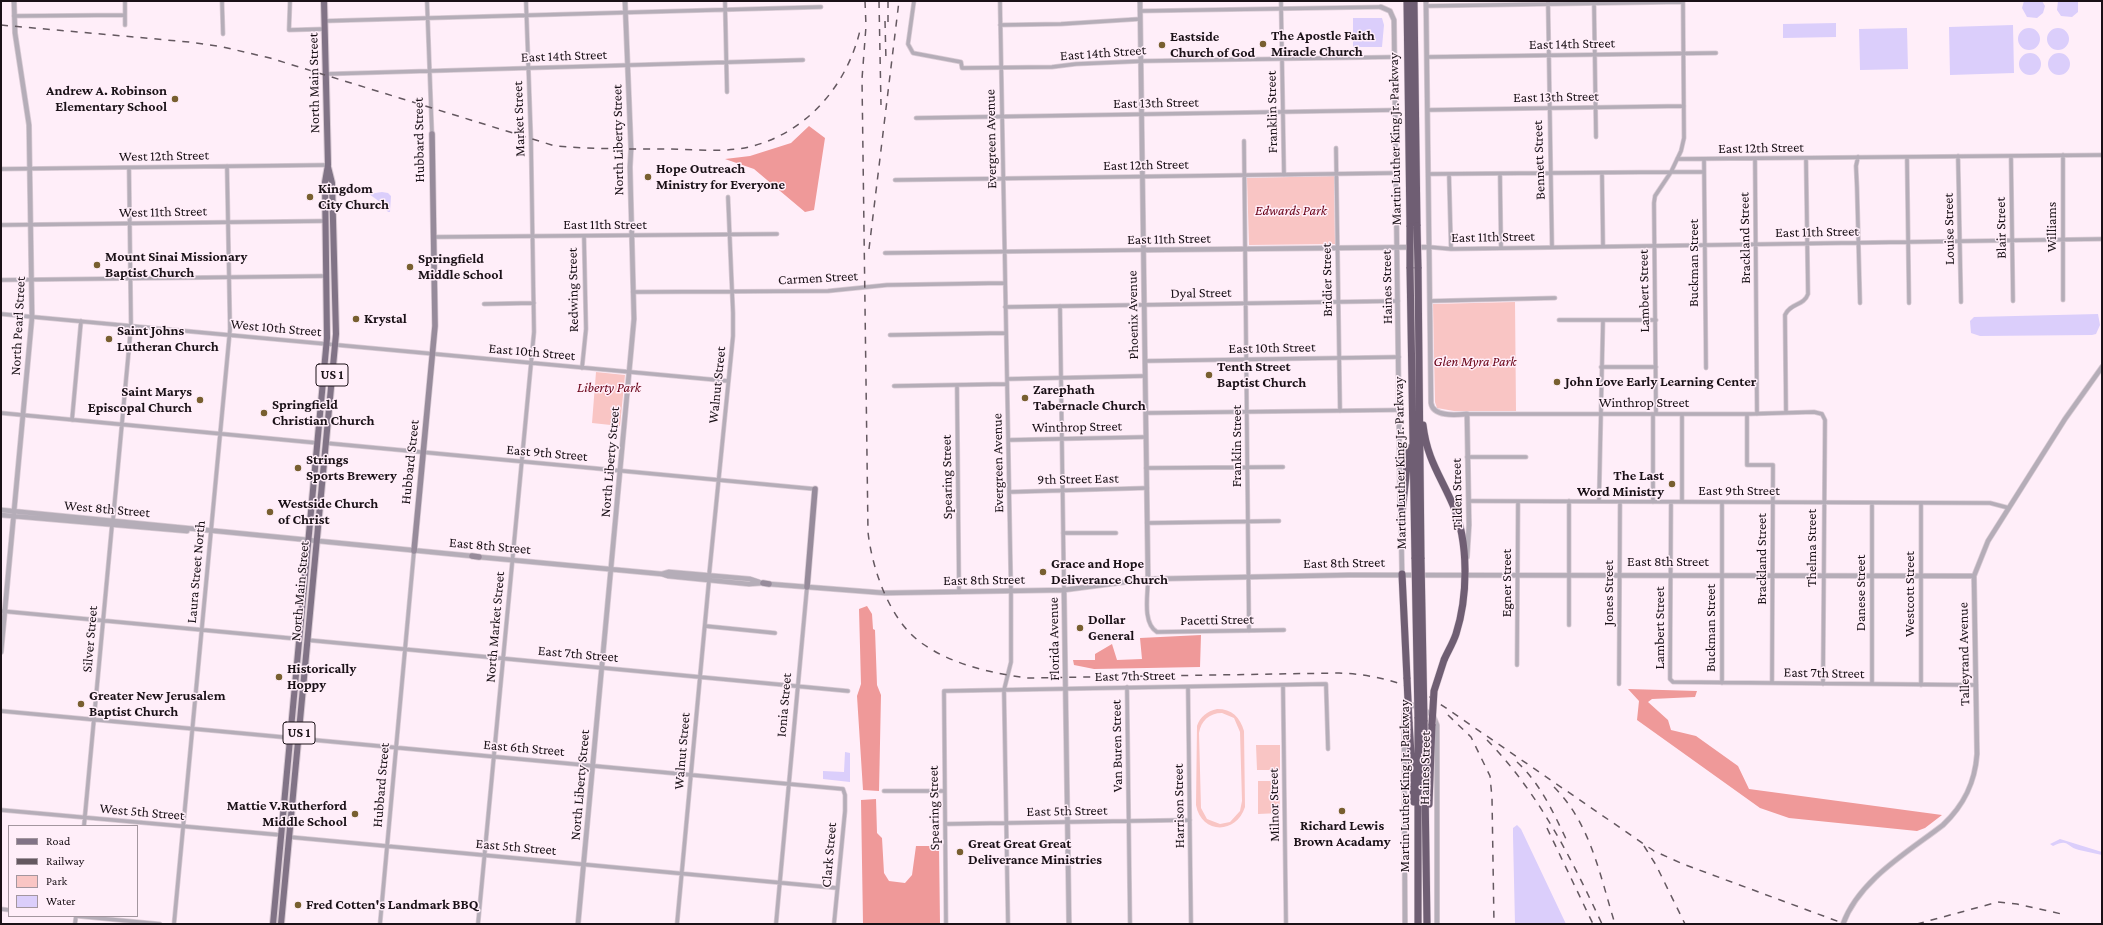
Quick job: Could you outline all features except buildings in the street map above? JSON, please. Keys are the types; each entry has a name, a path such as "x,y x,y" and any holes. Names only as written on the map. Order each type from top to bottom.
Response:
{"highway":[{"name":"Martin Luther King Jr. Parkway","path":"1406,1 1410,227 1414,267 1419,389 1418,559 1421,719 1428,924"},
{"name":"Martin Luther King Jr. Parkway","path":"1414,1 1418,226 1414,267 1412,422 1418,559"},
{"path":"1419,389 1425,437 1429,454 1454,507 1460,525 1465,574 1460,620 1456,635 1444,660 1434,691 1430,786 1425,822"},
{"path":"1401,521 1412,422"},
{"path":"1402,574 1409,722 1418,862"},
{"name":"Martin Luther King Jr. Parkway","path":"1418,924 1421,719"},
{"path":"1414,924 1418,886"}],"main road":[{"name":"North Main Street","path":"273,924 327,344 328,319 325,182 328,165 324,1"},
{"name":"Hubbard Street","path":"414,551 435,319 432,134"},
{"name":"North Main Street","path":"281,924 335,345 336,313 332,183 328,165"},
{"name":"Ionia Street","path":"807,587 815,489"},
{"name":"East 8th Street","path":"472,556 479,557"}],"street":[{"name":"North Pearl Street","path":"1,652 3,612 14,514 32,317 28,111 14,16 14,1"},
{"path":"125,1 125,25"},
{"path":"222,1 223,34"},
{"path":"290,1 289,30 325,29"},
{"name":"Hubbard Street","path":"427,1 432,134"},
{"name":"Market Street","path":"526,1 532,236"},
{"name":"North Liberty Street","path":"578,924 634,318 631,236 631,149 625,1"},
{"path":"725,1 727,92"},
{"name":"East 14th Street","path":"914,1 908,44 913,53 961,62 962,68 1001,68 1141,62 1395,57"},
{"name":"Evergreen Avenue","path":"1000,1 1002,179 1011,591 1011,662 1004,690 1008,924"},
{"name":"Phoenix Avenue","path":"1140,1 1148,621 1151,629"},
{"name":"Franklin Street","path":"1282,1 1284,175"},
{"path":"1594,2 1596,137"},
{"path":"1467,414 1438,413 1432,406 1426,4 1683,2 1684,138 1677,160 1671,172"},
{"name":"Bennett Street","path":"1548,3 1552,247"},
{"path":"324,21 821,7"},
{"path":"1140,10 1381,7"},
{"name":"Haines Street","path":"1381,7 1388,9 1394,17 1402,574"},
{"path":"14,16 125,15"},
{"path":"1000,25 1061,24 1140,19"},
{"name":"East 14th Street","path":"1427,57 1716,53"},
{"name":"East 14th Street","path":"326,74 803,60"},
{"name":"East 13th Street","path":"1428,110 1684,106"},
{"name":"East 13th Street","path":"916,118 1396,110"},
{"name":"Franklin Street","path":"1244,141 1249,631"},
{"name":"Bridier Street","path":"1336,148 1340,411"},
{"name":"East 12th Street","path":"1677,160 2102,154"},
{"name":"Williams","path":"2063,155 2063,300"},
{"name":"Louise Street","path":"1958,156 1961,302"},
{"name":"Blair Street","path":"2011,156 2013,301"},
{"path":"1858,157 1856,166 1860,303"},
{"path":"1907,157 1909,303"},
{"path":"1786,413 1785,315 1791,307 1804,302 1808,294 1806,158"},
{"name":"Buckman Street","path":"1704,159 1706,368"},
{"name":"Brackland Street","path":"1755,159 1757,414"},
{"name":"West 12th Street","path":"1,169 328,165"},
{"name":"Laura Street North","path":"174,924 229,335 227,166"},
{"name":"Silver Street","path":"84,825 130,326 128,168"},
{"name":"Lambert Street","path":"1652,502 1656,367 1654,245 1655,196 1671,172"},
{"path":"1428,174 1704,172"},
{"name":"East 12th Street","path":"895,180 1397,173"},
{"path":"1602,173 1603,246"},
{"path":"1449,174 1451,249"},
{"path":"1500,174 1501,248"},
{"name":"Walnut Street","path":"677,924 733,324 728,197"},
{"name":"West 11th Street","path":"1,225 326,221"},
{"name":"East 11th Street","path":"433,237 730,236 777,234"},
{"name":"North Market Street","path":"478,924 531,363 534,303 532,236"},
{"name":"Redwing Street","path":"582,368 586,329 584,236"},
{"name":"East 11th Street","path":"885,253 1430,247 1451,249 2102,239"},
{"path":"1,280 327,276"},
{"name":"Carmen Street","path":"633,292 828,290 887,285 1004,283"},
{"path":"1430,301 1555,298"},
{"name":"Dyal Street","path":"1005,307 1398,301"},
{"path":"484,304 534,303"},
{"name":"Florida Avenue","path":"1060,306 1069,924"},
{"name":"West 10th Street","path":"1,314 335,345"},
{"path":"1559,320 1656,320"},
{"path":"1599,501 1600,367 1603,320"},
{"path":"72,420 81,321"},
{"path":"890,335 1005,333"},
{"name":"East 10th Street","path":"335,345 728,381"},
{"name":"East 10th Street","path":"1145,360 1399,357"},
{"path":"1600,367 1656,367"},
{"name":"Talleyrand Avenue","path":"1843,924 1852,905 1869,883 1943,825 1953,816 1968,794 1976,771 1977,754 1974,576 1985,545 2064,419 2102,367"},
{"path":"1007,379 1145,376"},
{"path":"894,386 1007,384"},
{"name":"Spearing Street","path":"957,386 959,592"},
{"path":"1146,413 1400,410"},
{"name":"Winthrop Street","path":"1467,414 1757,414 1814,412 1822,414"},
{"path":"1,413 318,442"},
{"name":"Tilden Street","path":"1465,574 1468,549 1469,501 1467,414"},
{"path":"1682,414 1682,502"},
{"name":"Brackland Street","path":"1747,414 1747,465 1774,465 1772,683"},
{"name":"Thelma Street","path":"1822,414 1825,420 1823,502 1823,684"},
{"name":"Winthrop Street","path":"1008,440 1146,437"},
{"name":"East 9th Street","path":"325,443 815,489"},
{"path":"1467,457 1526,457"},
{"path":"1146,468 1283,467"},
{"name":"9th Street East","path":"1009,492 1147,488"},
{"name":"East 9th Street","path":"1469,501 1990,503 2008,508"},
{"path":"1569,501 1569,625"},
{"name":"Egner Street","path":"1517,665 1518,502"},
{"name":"Jones Street","path":"1619,684 1620,502"},
{"name":"Lambert Street","path":"1671,502 1670,679 1673,682"},
{"name":"Buckman Street","path":"1722,502 1722,683"},
{"name":"Danese Street","path":"1872,502 1872,684"},
{"name":"Westcott Street","path":"1921,503 1921,685"},
{"name":"West 8th Street","path":"1,510 14,514"},
{"name":"West 8th Street","path":"1,515 14,514 316,542"},
{"path":"1147,523 1279,521"},
{"path":"1063,533 1116,533"},
{"name":"East 8th Street","path":"316,542 472,556"},
{"name":"Hubbard Street","path":"380,924 414,551"},
{"name":"East 8th Street","path":"479,557 662,574 669,572 709,578 750,579 766,583 875,593 1064,590 1148,579 1402,574 1974,576"},
{"name":"Ionia Street","path":"776,924 807,587"},
{"path":"3,612 299,639"},
{"path":"705,626 775,633"},
{"name":"Pacetti Street","path":"1151,629 1157,632 1284,630"},
{"name":"East 7th Street","path":"307,640 848,691"},
{"name":"East 7th Street","path":"1673,682 1976,685"},
{"name":"East 7th Street","path":"944,691 1326,684 1328,749"},
{"name":"Milnor Street","path":"1283,685 1286,924"},
{"name":"Van Buren Street","path":"1127,687 1130,924"},
{"name":"Harrison Street","path":"1188,687 1191,924"},
{"name":"Spearing Street","path":"944,691 946,924"},
{"name":"Haines Street","path":"1405,924 1404,716 1405,709 1413,705 1433,715 1437,725 1437,924"},
{"name":"East 6th Street","path":"1,711 844,789"},
{"name":"Clark Street","path":"834,924 845,811 844,789"},
{"path":"884,792 944,791"},
{"name":"West 5th Street","path":"1,810 281,835"},
{"name":"East 5th Street","path":"945,824 1190,820"},
{"name":"East 5th Street","path":"289,837 837,888"},
{"path":"86,917 160,924"}],"green space":[{"name":"Edwards Park","path":"1334,176 1335,244 1249,245 1247,178"},
{"name":"Glen Myra Park","path":"1515,302 1516,411 1454,411 1437,408 1435,402 1433,304"},
{"name":"Liberty Park","path":"596,372 625,375 620,426 592,423"},
{"path":"1217,709 1227,710 1235,715 1244,731 1245,807 1241,816 1234,823 1219,827 1211,826 1204,821 1199,815 1196,805 1197,726 1204,715","holes":["1222,713 1234,718 1240,732 1242,801 1240,811 1230,822 1220,824 1207,819 1201,808 1199,733 1206,718 1213,714"]},
{"path":"1256,745 1280,745 1280,770 1257,770"},
{"path":"1258,781 1279,781 1280,813 1258,814"}],"shaded area":[{"path":"809,126 825,138 814,210 805,212 754,169 725,159 750,156 791,143"},
{"path":"867,606 872,614 873,629 875,630 877,685 881,695 879,791 863,790 857,696 861,684 859,609"},
{"path":"1201,635 1200,667 1094,669 1074,665 1073,660 1095,660 1095,654 1112,644 1117,660 1142,659 1140,638"},
{"path":"1628,689 1697,691 1695,697 1652,699 1648,702 1668,720 1671,730 1696,736 1738,766 1749,789 1942,815 1925,828 1917,831 1789,818 1760,808 1637,720 1639,701"},
{"path":"876,799 877,833 882,838 884,873 889,881 905,883 912,875 916,846 939,846 940,924 863,924 861,800"}],"water":[{"path":"2024,1 2042,1 2045,6 2043,13 2037,18 2027,17 2022,8"},
{"path":"2058,1 2078,1 2078,12 2072,17 2061,16 2057,10"},
{"path":"1353,18 1382,18 1384,25 1382,47 1353,47"},
{"path":"1836,23 1836,37 1783,38 1783,24"},
{"path":"2013,25 2014,73 1950,75 1949,27"},
{"path":"1907,28 1908,69 1860,70 1859,29"},
{"path":"2029,28 2037,31 2040,39 2037,47 2029,50 2021,47 2018,39 2021,31"},
{"path":"2058,28 2066,31 2069,39 2066,47 2058,50 2050,47 2047,39 2050,31"},
{"path":"2030,53 2038,56 2041,64 2038,72 2030,75 2022,72 2019,64 2022,56"},
{"path":"2059,53 2067,56 2070,64 2067,72 2059,75 2051,72 2048,64 2051,56"},
{"path":"382,192 388,193 391,196 390,212 388,212 380,202 369,194"},
{"path":"2098,314 2100,325 2096,334 2092,335 1980,336 1971,333 1970,321 1974,317"},
{"path":"845,752 850,753 850,782 823,779 823,771 844,772"},
{"path":"1517,825 1521,829 1566,924 1515,924 1513,828"},
{"path":"2060,839 2102,852 2102,855 2075,849 2065,843 2053,846 2050,844"}],"railway":[{"path":"865,1 866,26 862,79 868,532 870,547 878,578 892,609 911,634 923,644 960,663 1000,674 1027,678 1339,673 1362,675 1395,682 1427,695 1654,851 1683,864 1845,924"},
{"path":"879,1 881,105"},
{"path":"888,1 888,27"},
{"path":"869,249 899,1"},
{"path":"885,21 886,61"},
{"path":"1,25 189,42 223,47 270,58 555,146 609,149 718,150 739,149 770,140 790,130 807,118 823,103 836,86 847,67 861,26"},
{"path":"1448,715 1471,737 1490,776 1492,798 1494,924"},
{"path":"1487,740 1506,760 1538,804 1566,851 1602,924"},
{"path":"1517,762 1526,771 1540,790 1552,810 1568,843"},
{"path":"1554,787 1567,802 1586,834 1599,869 1615,924"},
{"path":"1547,828 1593,924"},
{"path":"1644,846 1656,865 1685,924"},
{"path":"1917,924 1998,902 2017,904 2066,915"}],"place":[{"name":"The Apostle Faith Miracle Church","path":"1263,44"},
{"name":"Eastside Church of God","path":"1162,45"},
{"name":"Andrew A. Robinson Elementary School","path":"175,99"},
{"name":"Hope Outreach Ministry for Everyone","path":"648,177"},
{"name":"Kingdom City Church","path":"310,197"},
{"name":"Mount Sinai Missionary Baptist Church","path":"97,265"},
{"name":"Springfield Middle School","path":"410,267"},
{"name":"Krystal","path":"356,319"},
{"name":"Saint Johns Lutheran Church","path":"109,339"},
{"name":"Tenth Street Baptist Church","path":"1209,375"},
{"name":"John Love Early Learning Center","path":"1557,382"},
{"name":"Zarephath Tabernacle Church","path":"1025,398"},
{"name":"Saint Marys Episcopal Church","path":"200,400"},
{"name":"Springfield Christian Church","path":"264,413"},
{"name":"Strings Sports Brewery","path":"298,468"},
{"name":"The Last Word Ministry","path":"1672,484"},
{"name":"Westside Church of Christ","path":"270,512"},
{"name":"Grace and Hope Deliverance Church","path":"1043,572"},
{"name":"Dollar General","path":"1080,628"},
{"name":"Historically Hoppy","path":"279,677"},
{"name":"Greater New Jerusalem Baptist Church","path":"81,704"},
{"name":"Richard Lewis Brown Acadamy","path":"1342,811"},
{"name":"Mattie V.Rutherford Middle School","path":"355,814"},
{"name":"Great Great Great Deliverance Ministries","path":"960,852"},
{"name":"Fred Cotten's Landmark BBQ","path":"298,905"}]}
